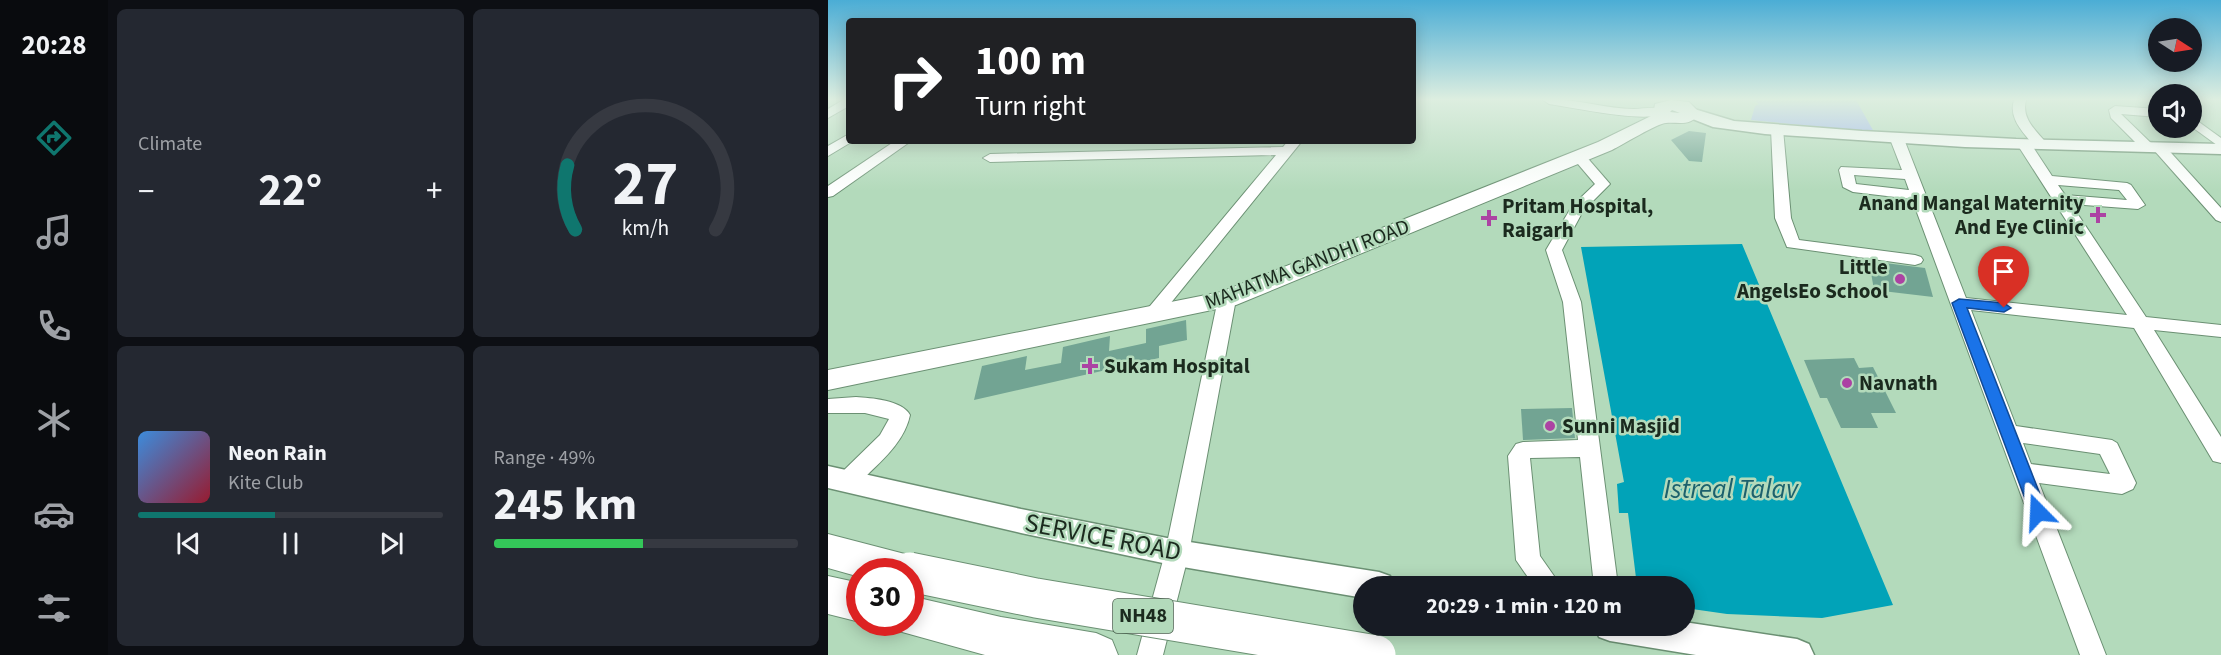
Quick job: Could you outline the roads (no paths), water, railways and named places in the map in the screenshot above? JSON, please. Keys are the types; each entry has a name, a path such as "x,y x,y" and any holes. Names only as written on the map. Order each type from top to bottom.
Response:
{"highway":[{"name":"NH48","path":"828,551 855,558"},
{"name":"NH48","path":"924,575 1036,598 1376,655"},
{"path":"828,595 846,600"},
{"name":"NH48","path":"924,619 1001,638 1096,655"}],"main road":[{"name":"MAHATMA GANDHI ROAD","path":"828,380 1227,299 1579,157 1632,131"}],"street":[{"path":"1777,131 1783,218 1793,244 1915,260"},
{"path":"1796,131 1897,139 2032,144 2221,146"},
{"path":"2026,131 2047,180 2140,322 2221,454"},
{"path":"2133,131 2153,147 2220,215"},
{"path":"2203,131 2221,146"},
{"path":"1897,139 2093,655"},
{"path":"828,152 846,140"},
{"path":"828,193 900,144"},
{"path":"990,158 1291,146"},
{"path":"1151,316 1291,146"},
{"path":"1579,157 1603,184 1577,209 1554,250 1572,302 1605,576"},
{"path":"2047,180 2122,186 2138,205 2060,199"},
{"path":"1150,655 1177,553 1227,299"},
{"path":"1959,303 2221,331"},
{"path":"828,406 848,403 890,410 900,415 900,423 893,432 838,479"},
{"path":"2008,433 2104,446 2110,449 2125,483 2122,485 2023,472"},
{"path":"1541,576 1528,560 1519,456 1523,450 1589,448"},
{"name":"SERVICE ROAD","path":"838,479 1021,521 1177,553 1353,582"},
{"path":"1675,636 1797,655"}],"water":[{"name":"Istreal Talav","path":"1742,244 1893,605 1822,618 1727,614 1695,609 1695,576 1636,576 1628,513 1619,513 1617,484 1624,482 1581,247"}],"place":[{"name":"Anand Mangal Maternity And Eye Clinic","path":"2098,215"},
{"name":"Pritam Hospital, Raigarh","path":"1489,218"},
{"name":"Little AngelsEo School","path":"1900,279"},
{"name":"Sukam Hospital","path":"1090,366"},
{"name":"Navnath","path":"1847,383"},
{"name":"Sunni Masjid","path":"1550,426"}]}
